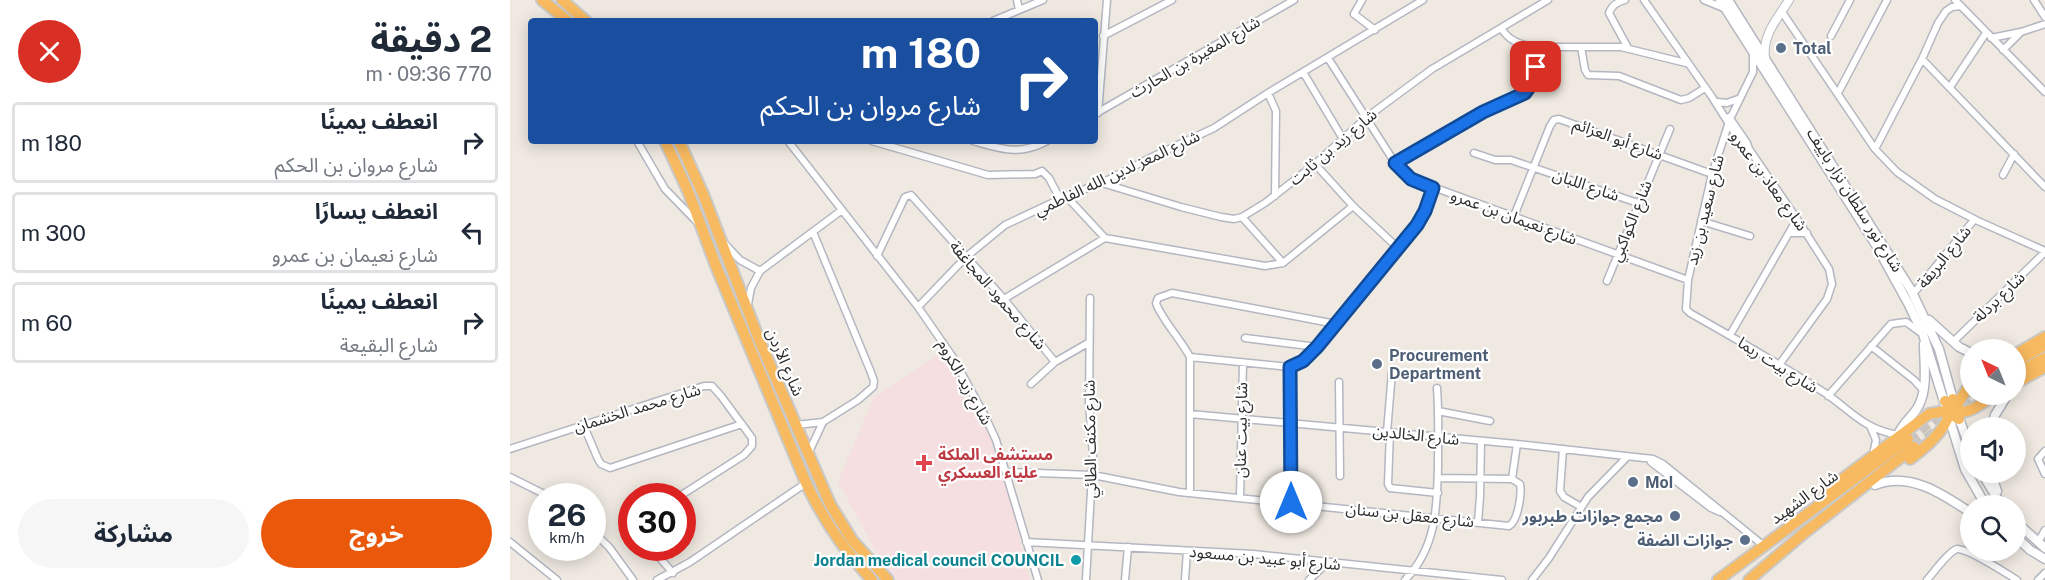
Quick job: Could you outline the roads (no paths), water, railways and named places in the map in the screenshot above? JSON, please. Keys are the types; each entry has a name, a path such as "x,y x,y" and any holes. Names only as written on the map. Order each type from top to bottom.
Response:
{"highway":[{"path":"542,0 564,18"},
{"path":"562,0 583,18"},
{"name":"شارع الأردن","path":"666,144 688,191 700,226 806,483 830,529 872,580"},
{"name":"شارع الأردن","path":"680,144 703,194 747,310 830,504 862,553 888,580"},
{"path":"2026,347 2045,337"},
{"path":"2026,356 2045,345"},
{"path":"2026,373 2045,358"},
{"path":"2026,376 2045,367"},
{"path":"1804,533 1830,520 1928,444 1960,399"},
{"path":"1806,515 1822,494 1873,456 1907,441 1929,414 1939,411 1973,409 1979,405"},
{"name":"شارع الشهيد","path":"1718,580 1907,441"},
{"name":"شارع الشهيد","path":"1749,580 1907,441"}],"main road":[{"name":"شارع نور سلطان نزار باييف","path":"1720,0 1727,4 1765,57 1913,294 1939,349 1952,411"},
{"name":"شارع نور سلطان نزار باييف","path":"1727,4 1876,245 1923,336 1952,411"},
{"path":"1924,316 1960,346"},
{"path":"1907,441 1902,426 1917,409 1924,391 1923,336"},
{"path":"1952,411 1960,428"},
{"path":"1952,411 1965,469 1980,495"},
{"path":"1875,485 1893,480 1911,481 1960,506"},
{"path":"2026,531 2041,545"},
{"path":"2026,547 2045,559"}],"street":[{"path":"1017,0 1019,10"},
{"path":"1000,18 1043,0"},
{"path":"1098,70 1107,0"},
{"path":"1103,36 1172,0"},
{"name":"شارع المغيرة بن الحارث","path":"1098,112 1294,0"},
{"path":"1362,0 1354,14 1375,30"},
{"name":"شارع المعز لدين الله الفاطمي","path":"918,308 966,257 1005,225 1101,183 1214,128 1423,0"},
{"name":"شارع زيد بن ثابت","path":"1242,217 1275,196 1316,164 1367,117 1432,69 1548,0"},
{"path":"1624,0 1617,2 1609,13 1628,48"},
{"name":"شارع معاذ بن عمرو","path":"1644,0 1729,122 1742,145 1749,149 1807,233 1829,269 1832,284 1827,299 1779,365"},
{"path":"1704,0 1727,4"},
{"path":"1765,57 1764,48 1767,35 1789,0"},
{"path":"1831,36 1850,0"},
{"path":"1838,93 1887,0"},
{"path":"1955,0 2003,50 2042,85 2045,92"},
{"path":"2034,0 2045,17"},
{"path":"1875,149 1942,16 1952,7 1961,6"},
{"path":"1782,12 1875,149 1909,182 1974,220 2045,252"},
{"path":"1950,87 1989,35 2021,32 2045,24"},
{"path":"1501,28 1513,41 1533,47 1628,48 1686,63"},
{"path":"2003,50 2021,32"},
{"path":"1751,36 1767,35"},
{"path":"1395,163 1483,112 1525,93 1532,83 1535,72 1533,47"},
{"path":"1581,47 1586,72 1590,76 1622,77 1681,100 1705,88"},
{"name":"شارع سعيد بن زيد","path":"1685,305 1688,280 1712,174 1729,122 1753,72 1754,51"},
{"name":"شارع نعيمان بن عمرو","path":"1328,58 1395,163 1411,179 1688,280"},
{"path":"1922,59 2045,187"},
{"path":"1304,72 1343,138"},
{"path":"1268,93 1276,111 1277,123 1275,196"},
{"path":"1712,97 1718,102 1729,122"},
{"path":"1718,102 1727,103 1739,99"},
{"name":"شارع أبو العزائم","path":"1514,216 1550,126 1554,120 1558,119 1659,153 1712,174"},
{"name":"شارع الكواكبي","path":"1607,281 1670,129"},
{"path":"639,144 665,189 700,226"},
{"name":"شارع زيد الكروم","path":"790,144 918,308 952,356 996,440 1038,580"},
{"path":"882,144 988,175 1035,174 1042,171 1063,198 1105,238 1265,266 1283,264 1353,206"},
{"path":"984,144 1016,151 1040,144"},
{"name":"شارع اللبان","path":"1474,153 1495,160 1511,159 1638,203"},
{"path":"2003,174 2014,154"},
{"path":"1316,164 1353,206 1398,248"},
{"path":"1101,183 1201,212 1227,218 1242,217 1283,264"},
{"path":"1190,357 1290,367 1303,361 1317,347 1422,218 1433,188"},
{"path":"679,204 685,201 688,191"},
{"name":"شارع محمود المجاغفة","path":"877,256 905,197 911,195 1004,299 1055,362 1088,343"},
{"path":"747,310 751,288 760,271 842,210"},
{"path":"1730,335 1797,219"},
{"name":"شارع البريقة","path":"1913,294 1974,220"},
{"path":"1701,221 1750,236"},
{"path":"796,424 823,422 867,393 873,387 874,381 813,232"},
{"path":"1789,233 1807,233"},
{"path":"1004,299 1105,238"},
{"path":"720,239 740,260 760,271"},
{"name":"شارع بردلة","path":"1953,342 2045,252"},
{"path":"1190,493 1190,357 1157,306 1157,300 1163,294 1172,293 1336,324"},
{"name":"شارع مكنف الطائي","path":"1086,580 1093,475 1088,343 1090,298"},
{"name":"شارع بيت ريما","path":"1685,305 1690,313 1828,396 1871,428 1907,441"},
{"path":"1828,396 1894,322 1909,324 1923,336"},
{"path":"1245,338 1317,347"},
{"path":"1871,346 1914,380 1924,391"},
{"path":"1031,384 1055,362"},
{"name":"شارع بيت عنان","path":"1240,498 1243,363"},
{"path":"1290,367 1291,502"},
{"path":"1392,372 1388,432 1390,488 1438,493"},
{"path":"1339,382 1340,476"},
{"name":"شارع محمد الخشمان","path":"510,448 709,386 716,389 753,442 750,449 696,485"},
{"path":"1405,580 1414,571 1430,542 1436,518 1439,438 1437,388"},
{"path":"1438,411 1490,421"},
{"name":"شارع الخالدين","path":"1191,414 1517,444 1642,459 1659,467 1764,546"},
{"path":"808,454 823,422"},
{"path":"583,424 601,464 610,468 742,424"},
{"path":"1871,428 1876,440 1873,456"},
{"path":"1478,522 1481,441"},
{"name":"شارع معقل بن سنان","path":"1006,472 1093,475 1190,493 1505,526 1513,524 1521,487 1512,479 1517,444"},
{"path":"1563,449 1560,491 1564,497 1581,507"},
{"path":"2045,451 2038,459 2045,474"},
{"path":"1532,580 1581,507 1627,457"},
{"path":"510,477 528,486"},
{"path":"1438,478 1512,479"},
{"path":"657,580 674,573 806,483"},
{"path":"2041,545 2045,530"},
{"path":"510,542 557,580"},
{"name":"شارع أبو عبيد بن مسعود","path":"1026,543 1089,544 1253,554 1503,580"},
{"path":"606,544 633,580"},
{"path":"1125,580 1128,547"},
{"path":"1927,580 1951,552 1957,549 1964,550 2017,580"},
{"path":"1185,580 1187,551"},
{"path":"663,561 674,573"},
{"path":"1309,580 1327,563"},
{"path":"2038,580 2045,573"}],"tunnel":[{"path":"1965,409 1970,405"},
{"path":"1908,439 1947,410"},
{"path":"1914,447 1938,430"}],"place":[{"name":"Total","path":"1781,48"},
{"name":"Procurement Department","path":"1377,364"},
{"name":"مستشفى الملكة علياء العسكري","path":"924,463"},
{"name":"MoI","path":"1633,482"},
{"name":"مجمع جوازات طبربور","path":"1675,516"},
{"name":"جوازات الضفة","path":"1745,540"},
{"name":"Jordan medical council COUNCIL","path":"1076,560"}]}
